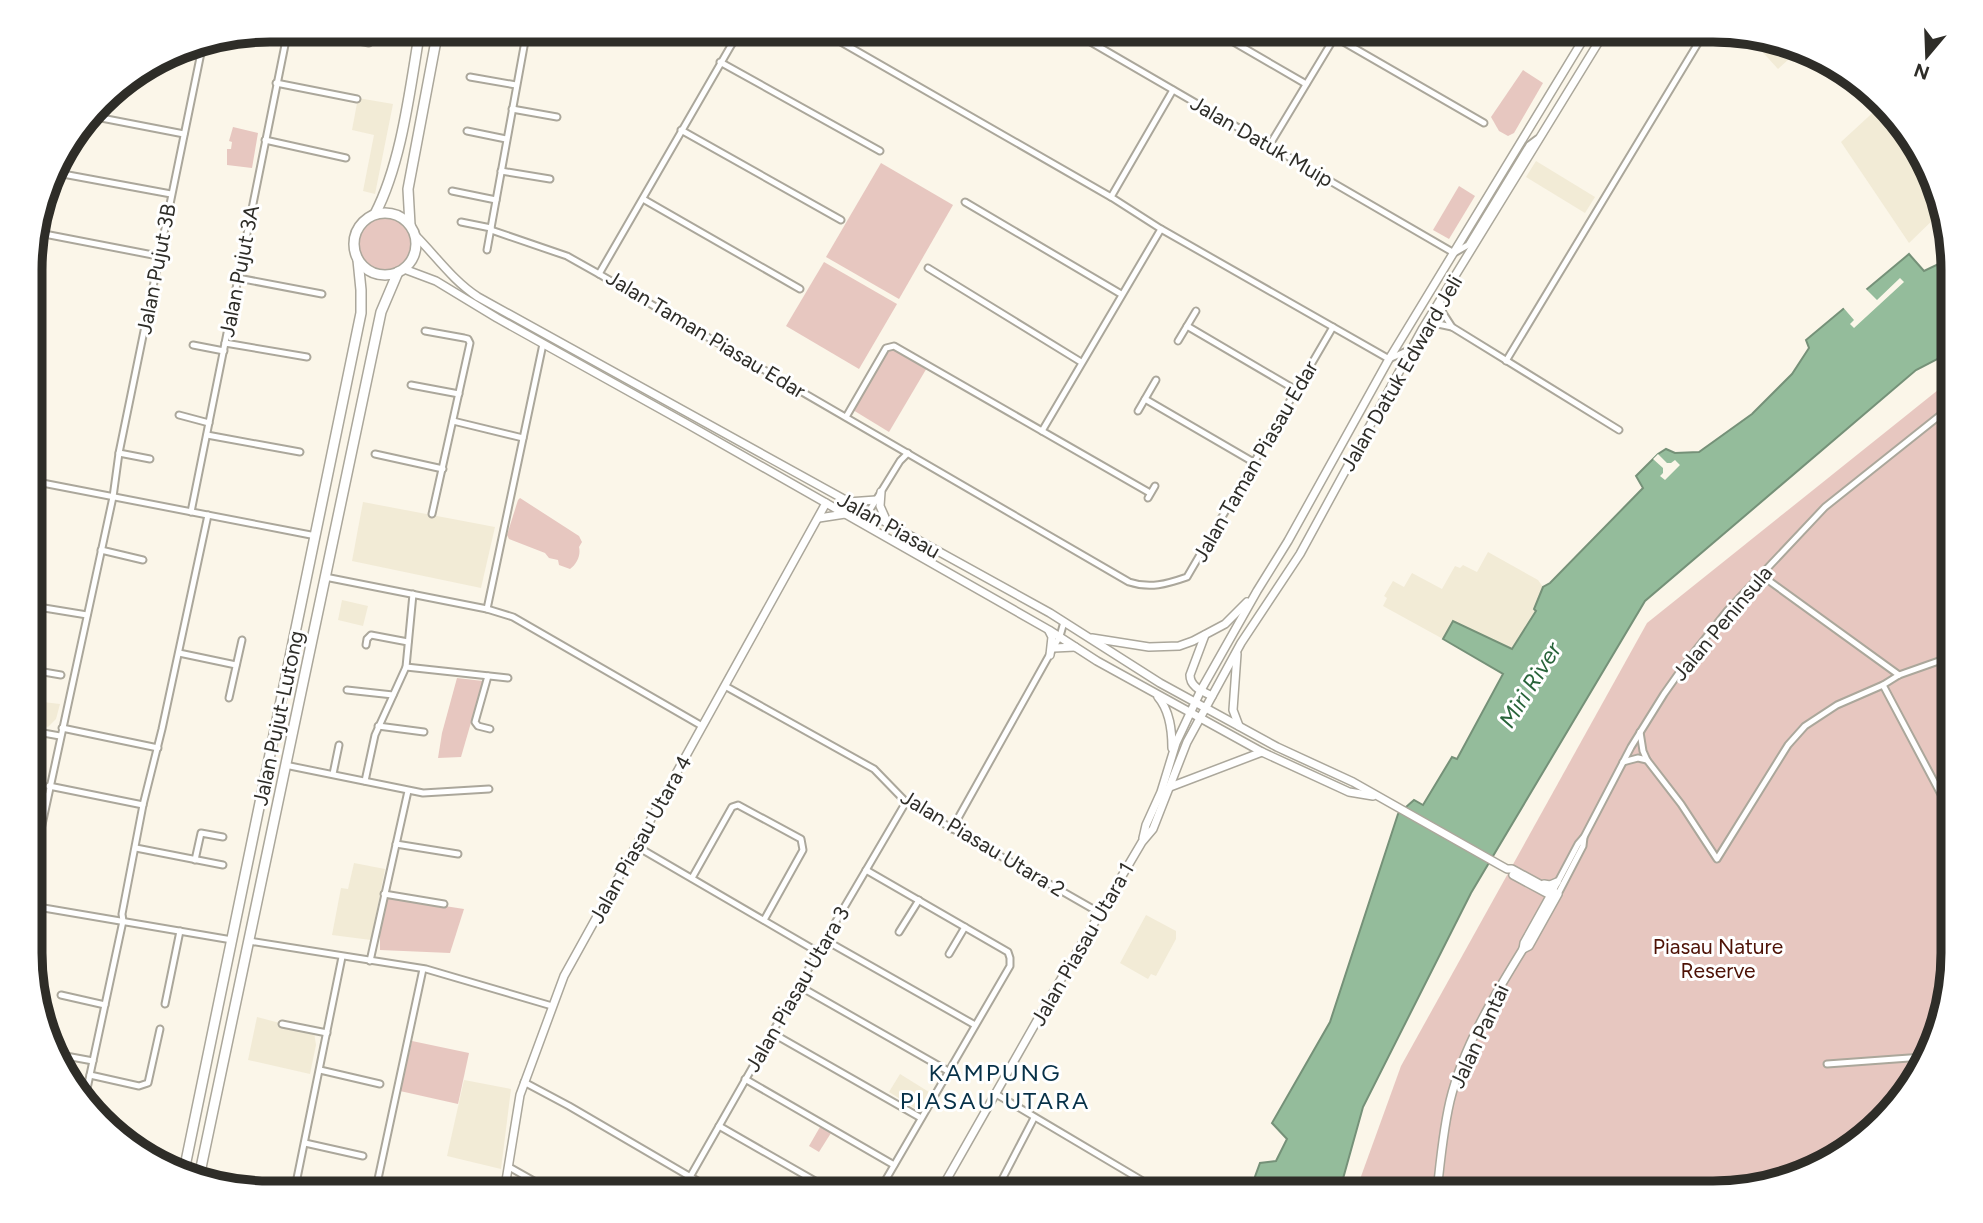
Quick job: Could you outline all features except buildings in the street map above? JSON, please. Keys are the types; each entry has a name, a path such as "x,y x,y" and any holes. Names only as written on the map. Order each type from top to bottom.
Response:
{"highway":[{"path":"375,214 390,182 418,42"},
{"path":"410,225 408,189 436,42"},
{"path":"375,214 394,214 410,225 415,234 416,247 412,260 401,271 387,275 376,274 365,269 358,260 353,241 356,232 361,223 375,214"},
{"name":"Jalan Pujut-Lutong","path":"185,1164 361,313 358,260"},
{"name":"Jalan Pujut-Lutong","path":"201,1170 381,312 401,271"}],"street":[{"name":"Jalan Pujut 3A","path":"191,512 285,42"},
{"path":"364,42 369,43"},
{"path":"486,250 525,42"},
{"name":"Jalan Taman Piasau Edar","path":"732,42 599,274 1129,582 1140,586 1153,586 1187,577 1333,327"},
{"path":"842,42 1389,359 1412,349"},
{"name":"Jalan Datuk Muip","path":"1091,42 1454,253"},
{"path":"1234,42 1307,84"},
{"path":"1269,146 1332,42"},
{"path":"1344,42 1484,123"},
{"name":"Jalan Datuk Edward Jeli","path":"1189,712 1257,591 1289,541 1389,359 1582,42"},
{"name":"Jalan Datuk Edward Jeli","path":"1200,718 1238,649 1300,554 1423,328 1599,42"},
{"path":"1506,361 1699,42"},
{"name":"Jalan Pujut 3B","path":"42,818 113,497 119,453 158,256 201,53"},
{"path":"720,62 880,151"},
{"path":"470,77 516,85"},
{"path":"276,83 357,99"},
{"path":"1111,197 1173,90"},
{"path":"512,109 557,117"},
{"path":"101,118 184,134"},
{"path":"681,130 841,220"},
{"path":"467,131 506,139"},
{"path":"1454,253 1468,245 1529,145 1542,136"},
{"path":"265,140 346,158"},
{"path":"501,171 550,179"},
{"path":"64,174 171,194"},
{"path":"452,191 496,200"},
{"path":"643,200 800,289"},
{"path":"965,202 1121,294"},
{"path":"461,222 491,229 567,256 599,274"},
{"path":"1042,431 1161,229"},
{"path":"45,234 158,256"},
{"name":"Jalan Piasau","path":"415,234 466,289 1050,612 1160,683 1276,747 1353,782 1537,886"},
{"path":"928,268 1081,362"},
{"name":"Jalan Piasau","path":"401,271 436,281 1262,752 1349,792 1377,797"},
{"path":"238,278 322,294"},
{"path":"1440,300 1443,313 1452,327"},
{"path":"1178,341 1196,311"},
{"path":"1423,328 1438,324 1452,327 1619,430"},
{"path":"1187,326 1296,390"},
{"path":"425,331 468,339 470,343 432,514"},
{"path":"225,343 307,357"},
{"path":"487,609 543,344"},
{"path":"194,345 224,351"},
{"path":"846,417 886,348 894,346 1149,496 1155,486"},
{"path":"1138,411 1156,380"},
{"path":"411,385 459,394"},
{"path":"1145,399 1255,463"},
{"path":"671,415 676,407"},
{"name":"Jalan Peninsula","path":"1554,895 1557,882 1640,732 1688,660 1727,611 1825,506 1941,414"},
{"path":"179,415 209,423"},
{"path":"453,421 523,438"},
{"path":"206,435 300,452"},
{"path":"119,453 150,459"},
{"path":"871,528 867,519 868,513 900,460 908,453"},
{"path":"375,454 443,469"},
{"path":"1316,492 1339,482"},
{"path":"42,483 316,536"},
{"path":"824,489 826,503"},
{"path":"881,492 880,506 889,525"},
{"path":"813,496 817,520 828,515 846,514"},
{"path":"847,502 876,500"},
{"name":"Jalan Piasau Utara 4","path":"506,1181 516,1114 524,1082 565,976 826,503"},
{"path":"87,1089 123,921 122,914 143,805 158,748 208,515"},
{"path":"101,550 143,560"},
{"path":"1761,575 1899,675"},
{"path":"324,577 487,609 513,617 702,726"},
{"path":"1088,638 1149,647 1179,646 1206,634 1233,617 1257,591"},
{"path":"365,781 374,734 406,667 413,594"},
{"path":"1005,606 1051,627 1055,620 1050,612"},
{"path":"42,608 86,615"},
{"path":"952,829 1053,650 1064,622"},
{"path":"1049,630 1053,650"},
{"path":"1206,634 1190,681 1192,685 1212,696"},
{"path":"366,645 371,635 408,642"},
{"path":"229,698 242,640"},
{"path":"1053,650 1078,648"},
{"path":"1238,649 1233,710 1239,726"},
{"path":"179,653 236,665"},
{"path":"1640,732 1647,760 1681,804 1717,859 1783,753 1805,726 1837,705 1899,675 1941,660"},
{"path":"406,667 508,678"},
{"path":"42,672 61,675"},
{"path":"488,676 475,722 478,726 490,729"},
{"path":"1883,685 1941,794"},
{"name":"Jalan Piasau Utara 2","path":"724,686 874,769 906,802 1100,913"},
{"path":"347,690 393,695"},
{"path":"1153,691 1168,712 1172,756"},
{"name":"Jalan Piasau Utara 1","path":"1142,842 1189,712"},
{"name":"Jalan Piasau Utara 1","path":"946,1181 1100,913 1142,842 1153,829 1187,742 1200,718"},
{"path":"378,726 424,732"},
{"path":"62,728 158,748"},
{"path":"42,733 60,736"},
{"path":"333,774 339,745"},
{"path":"1170,787 1262,752"},
{"path":"1623,762 1637,758 1647,760"},
{"path":"285,765 424,793 489,789"},
{"path":"50,786 143,805"},
{"path":"369,961 408,790"},
{"path":"42,795 47,796"},
{"name":"Jalan Piasau Utara 3","path":"690,1177 906,802"},
{"path":"692,878 732,807 737,805 802,839 803,850 764,920"},
{"path":"195,860 201,833 223,837"},
{"path":"1523,949 1529,946 1554,895 1583,846 1584,837"},
{"path":"396,844 458,854"},
{"path":"636,846 818,952"},
{"path":"136,848 223,865"},
{"path":"866,870 1008,952 1010,958 1010,966 885,1181"},
{"path":"1537,886 1557,882"},
{"path":"1537,886 1554,895"},
{"path":"1537,886 1542,900 1542,911"},
{"path":"384,894 444,904"},
{"name":"Jalan Pantai","path":"1438,1181 1450,1100 1460,1071 1500,986 1542,911 1554,895"},
{"path":"900,932 919,900"},
{"path":"42,908 232,940"},
{"path":"949,954 965,927"},
{"path":"165,1004 180,931"},
{"path":"825,940 975,1025"},
{"path":"249,941 423,969 552,1006"},
{"path":"297,1181 342,957"},
{"path":"378,1181 423,969"},
{"path":"799,986 948,1072"},
{"path":"61,995 105,1005"},
{"path":"282,1024 327,1033"},
{"path":"90,1075 139,1086 148,1083 160,1029"},
{"path":"772,1033 921,1118"},
{"path":"67,1056 93,1061"},
{"path":"1827,1064 1916,1058"},
{"path":"320,1070 380,1084"},
{"path":"745,1079 894,1164"},
{"path":"524,1082 697,1181"},
{"path":"996,1094 1142,1181"},
{"path":"1007,1181 1003,1179 1034,1118"},
{"path":"719,1126 815,1181"},
{"path":"305,1143 363,1156"},
{"path":"509,1167 534,1181"}],"shaded area":[{"path":"1757,46 1792,56 1778,69"},
{"path":"358,98 393,104 375,194 363,191 374,135 352,130"},
{"path":"1875,111 1903,143 1924,183 1935,218 1909,243 1841,142"},
{"path":"1536,161 1595,197 1585,213 1526,177"},
{"path":"363,502 495,527 481,588 352,561"},
{"path":"1488,552 1538,580 1543,587 1534,608 1537,611 1512,649 1453,621 1443,639 1383,606 1387,598 1384,596 1393,581 1404,587 1412,573 1442,589 1455,566 1460,568 1463,565 1477,572"},
{"path":"342,600 368,606 363,626 338,620"},
{"path":"43,702 60,704 56,719 48,727 42,726"},
{"path":"354,863 385,869 371,940 332,935 341,888 348,889"},
{"path":"1146,915 1176,931 1176,939 1156,976 1151,974 1148,979 1120,963"},
{"path":"257,1017 314,1032 316,1045 310,1074 248,1060"},
{"path":"900,1074 929,1092 918,1110 889,1092"},
{"path":"464,1080 511,1089 501,1169 447,1156"}],"green space":[{"path":"1523,70 1543,83 1514,133 1508,136 1499,131 1491,117"},
{"path":"233,127 258,133 252,168 227,165 227,149 231,149 232,142 229,141"},
{"path":"881,163 953,205 899,299 826,257"},
{"path":"1459,186 1475,196 1449,239 1433,230"},
{"path":"385,218 395,220 403,226 409,234 409,254 403,262 395,268 385,270 375,268 367,262 361,254 359,244 361,234 367,226 375,220"},
{"path":"824,262 897,304 859,369 786,326"},
{"path":"892,344 928,366 889,432 853,410"},
{"name":"Piasau Nature Reserve","path":"1941,388 1941,968 1937,998 1918,1054 1903,1080 1874,1114 1852,1134 1800,1164 1772,1173 1728,1181 1359,1181 1401,1066 1647,623"},
{"path":"520,498 579,536 582,542 579,556 570,569 559,565 558,560 549,558 545,553 509,539 507,535"},
{"path":"457,678 483,681 461,757 438,758 442,733"},
{"path":"387,897 464,909 450,953 380,950 380,933"},
{"path":"412,1041 469,1053 458,1104 400,1091"},
{"path":"820,1127 831,1133 819,1152 809,1146"}],"water":[{"name":"Miri River","path":"1909,254 1924,271 1941,263 1941,357 1916,370 1645,601 1471,893 1363,1107 1342,1181 1253,1181 1260,1163 1276,1161 1287,1139 1272,1123 1330,1022 1398,814 1414,800 1423,805 1452,757 1457,759 1503,674 1443,639 1453,621 1512,649 1536,611 1534,609 1543,587 1643,488 1636,476 1666,449 1675,453 1699,452 1752,414 1792,374 1809,348 1806,340"}],"pier":[{"path":"1900,278 1904,282 1854,328 1850,324 1854,320 1841,305 1864,287 1877,300"},
{"path":"1658,454 1667,463 1675,460 1680,465 1665,480 1660,476 1663,468 1653,459"}],"district":[{"name":"KAMPUNG PIASAU UTARA","path":"995,1086"}]}
